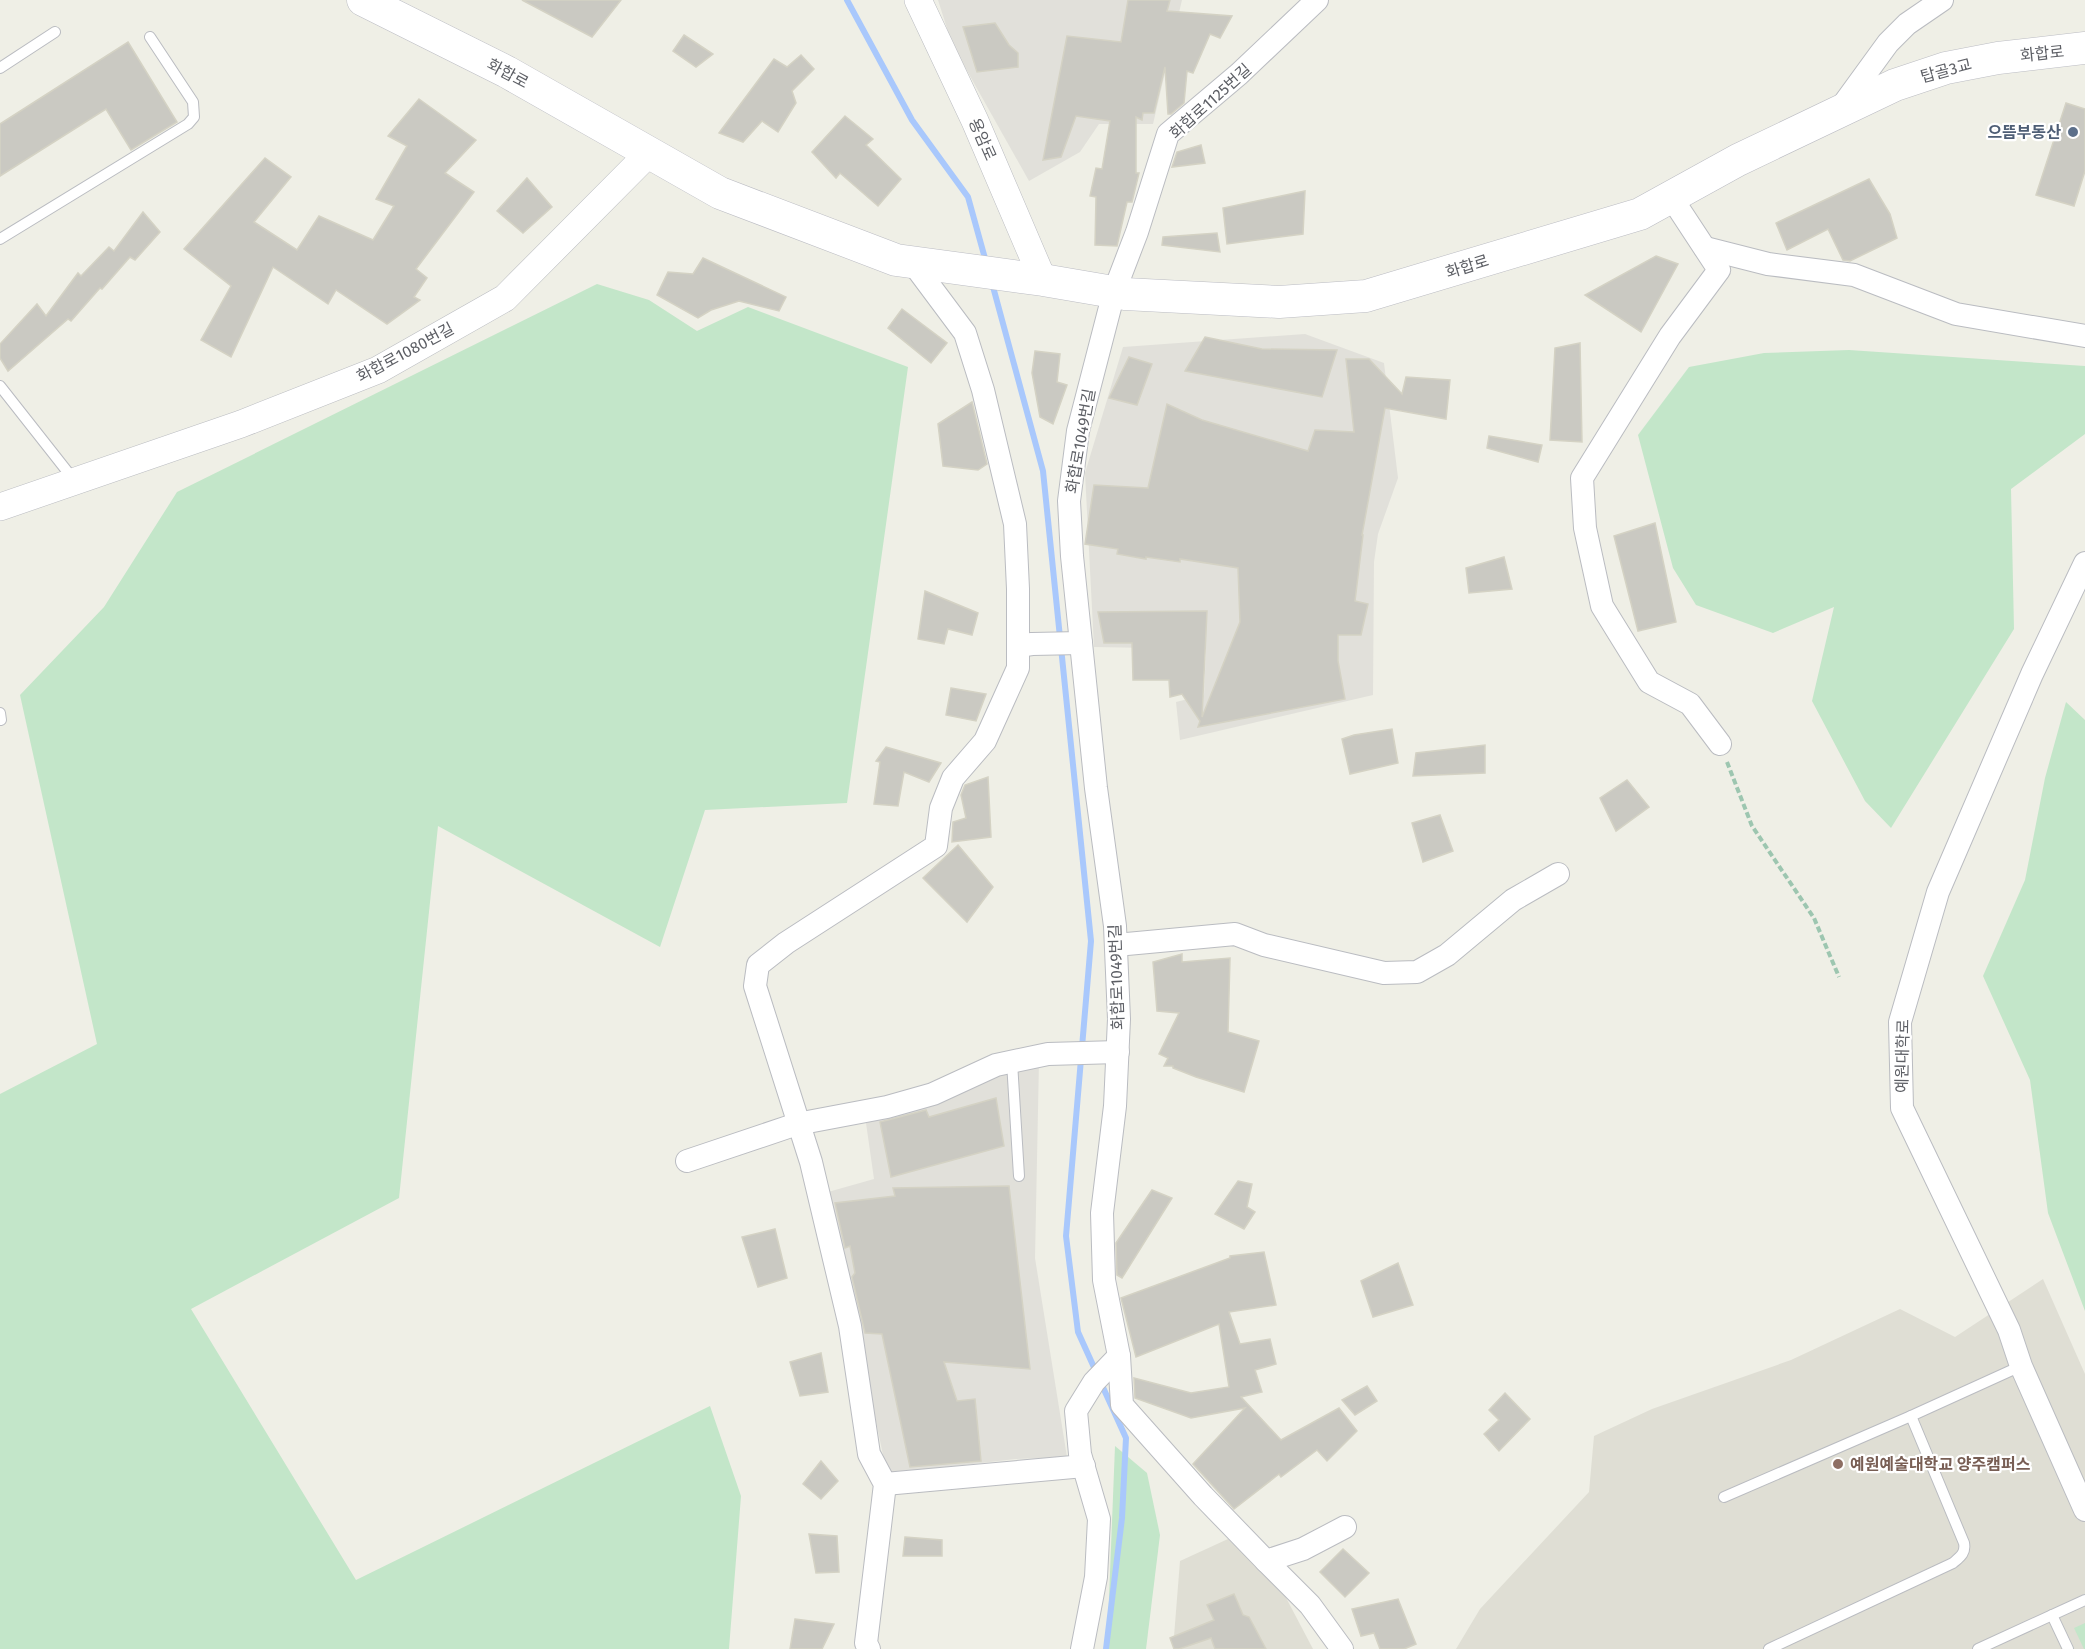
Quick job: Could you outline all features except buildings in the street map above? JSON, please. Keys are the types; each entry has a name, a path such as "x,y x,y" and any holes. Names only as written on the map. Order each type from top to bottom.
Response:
{"main road":[{"name":"화합로","path":"363,0 404,14 720,193 896,260 1114,292 1279,302 1366,296 1640,214 1738,160 1895,85"},
{"name":"화합로","path":"1998,58 2085,48"},
{"name":"탑골3교","path":"1895,85 1946,68 1998,58"}],"street":[{"name":"용암로","path":"918,0 975,121 1043,280"},
{"name":"화합로1125번길","path":"1114,292 1137,232 1168,134 1239,74 1317,0"},
{"path":"1836,113 1888,43 1907,24 1942,0"},
{"name":"화합로1080번길","path":"0,507 241,424 378,370 505,298 650,152"},
{"path":"1671,197 1719,270 1670,336 1582,478 1585,528 1602,606 1649,682 1689,704 1720,744"},
{"path":"1705,248 1768,264 1854,275 1956,314 2085,336"},
{"path":"869,1649 866,1643 885,1484 869,1454 850,1326 811,1162 797,1124 755,986 758,965 786,943 936,846 941,808 953,778 985,741 1018,668 1025,645 1015,524 983,390 965,333 912,262"},
{"name":"화합로1049번길","path":"1114,292 1078,431 1069,501 1078,643 1116,945 1119,1019 1107,1052 1115,1106 1102,1213 1107,1368 1122,1405 1203,1496 1310,1605 1342,1649"},
{"name":"예원대학로","path":"2085,562 2032,674 1938,892 1900,1022 1902,1108 2008,1330 2021,1366 2085,1510"},
{"path":"1025,645 1078,643"},
{"path":"1116,945 1234,934 1264,945 1384,973 1417,972 1447,955 1513,900 1558,874"},
{"path":"687,1161 797,1124 887,1107 933,1094 996,1065 1048,1054 1107,1052"},
{"path":"1083,1649 1096,1577 1099,1519 1080,1454 1076,1411 1107,1368"},
{"path":"885,1484 1084,1466"},
{"path":"1266,1561 1303,1549 1345,1527"}],"lane":[{"path":"0,68 56,32"},
{"path":"0,238 188,124 194,117 193,102 150,37"},
{"path":"0,386 74,480"},
{"path":"1012,1062 1019,1176"},
{"path":"1724,1497 2021,1366"},
{"path":"1769,1649 1953,1563 1963,1554 1965,1547 1962,1535 1911,1416"},
{"path":"1978,1649 2085,1600"},
{"path":"2052,1615 2068,1649"}],"path":[{"path":"1720,744 1752,826 1814,918 1839,977"}],"shaded area":[{"path":"938,0 1182,0 1153,124 1099,124 1080,152 1029,181 952,44"},
{"path":"1305,334 1384,363 1398,478 1378,534 1374,562 1373,695 1180,740 1176,702 1204,695 1206,649 1094,647 1085,473 1123,347"},
{"path":"1039,1061 1035,1258 1067,1457 1015,1459 887,1474 828,1192 874,1179 866,1123"},
{"name":"예원예술대학교 양주캠퍼스","path":"2043,1279 2085,1374 2085,1649 1456,1649 1480,1609 1589,1492 1594,1436 1652,1409 1791,1360 1900,1309 1955,1337"},
{"path":"1228,1539 1283,1592 1313,1649 1173,1649 1180,1561"}],"green space":[{"path":"597,284 649,300 697,331 748,307 908,367 847,803 705,810 660,947 438,826 399,1198 191,1309 356,1580 710,1406 741,1496 729,1649 0,1649 0,1094 97,1044 20,695 104,607 177,492"},
{"path":"1849,350 2085,366 2085,434 2011,489 2014,629 1891,828 1865,801 1812,701 1834,607 1773,633 1696,605 1673,568 1638,435 1689,367 1764,353"},
{"path":"2066,702 2085,720 2085,1311 2048,1213 2030,1080 1983,976 2025,880 2045,778"},
{"path":"1115,1446 1147,1473 1160,1535 1146,1649 1107,1649"},
{"path":"2085,1623 2085,1649 2084,1649 2074,1628"}],"waterway":[{"path":"847,0 912,120 968,197 986,262"},
{"path":"992,283 1043,471 1091,941 1066,1236 1078,1332 1097,1374"},
{"path":"1101,1383 1126,1438 1122,1518 1106,1649"}],"place":[{"name":"으뜸부동산","path":"2073,132"},
{"name":"예원예술대학교 양주캠퍼스","path":"1838,1464"}]}
